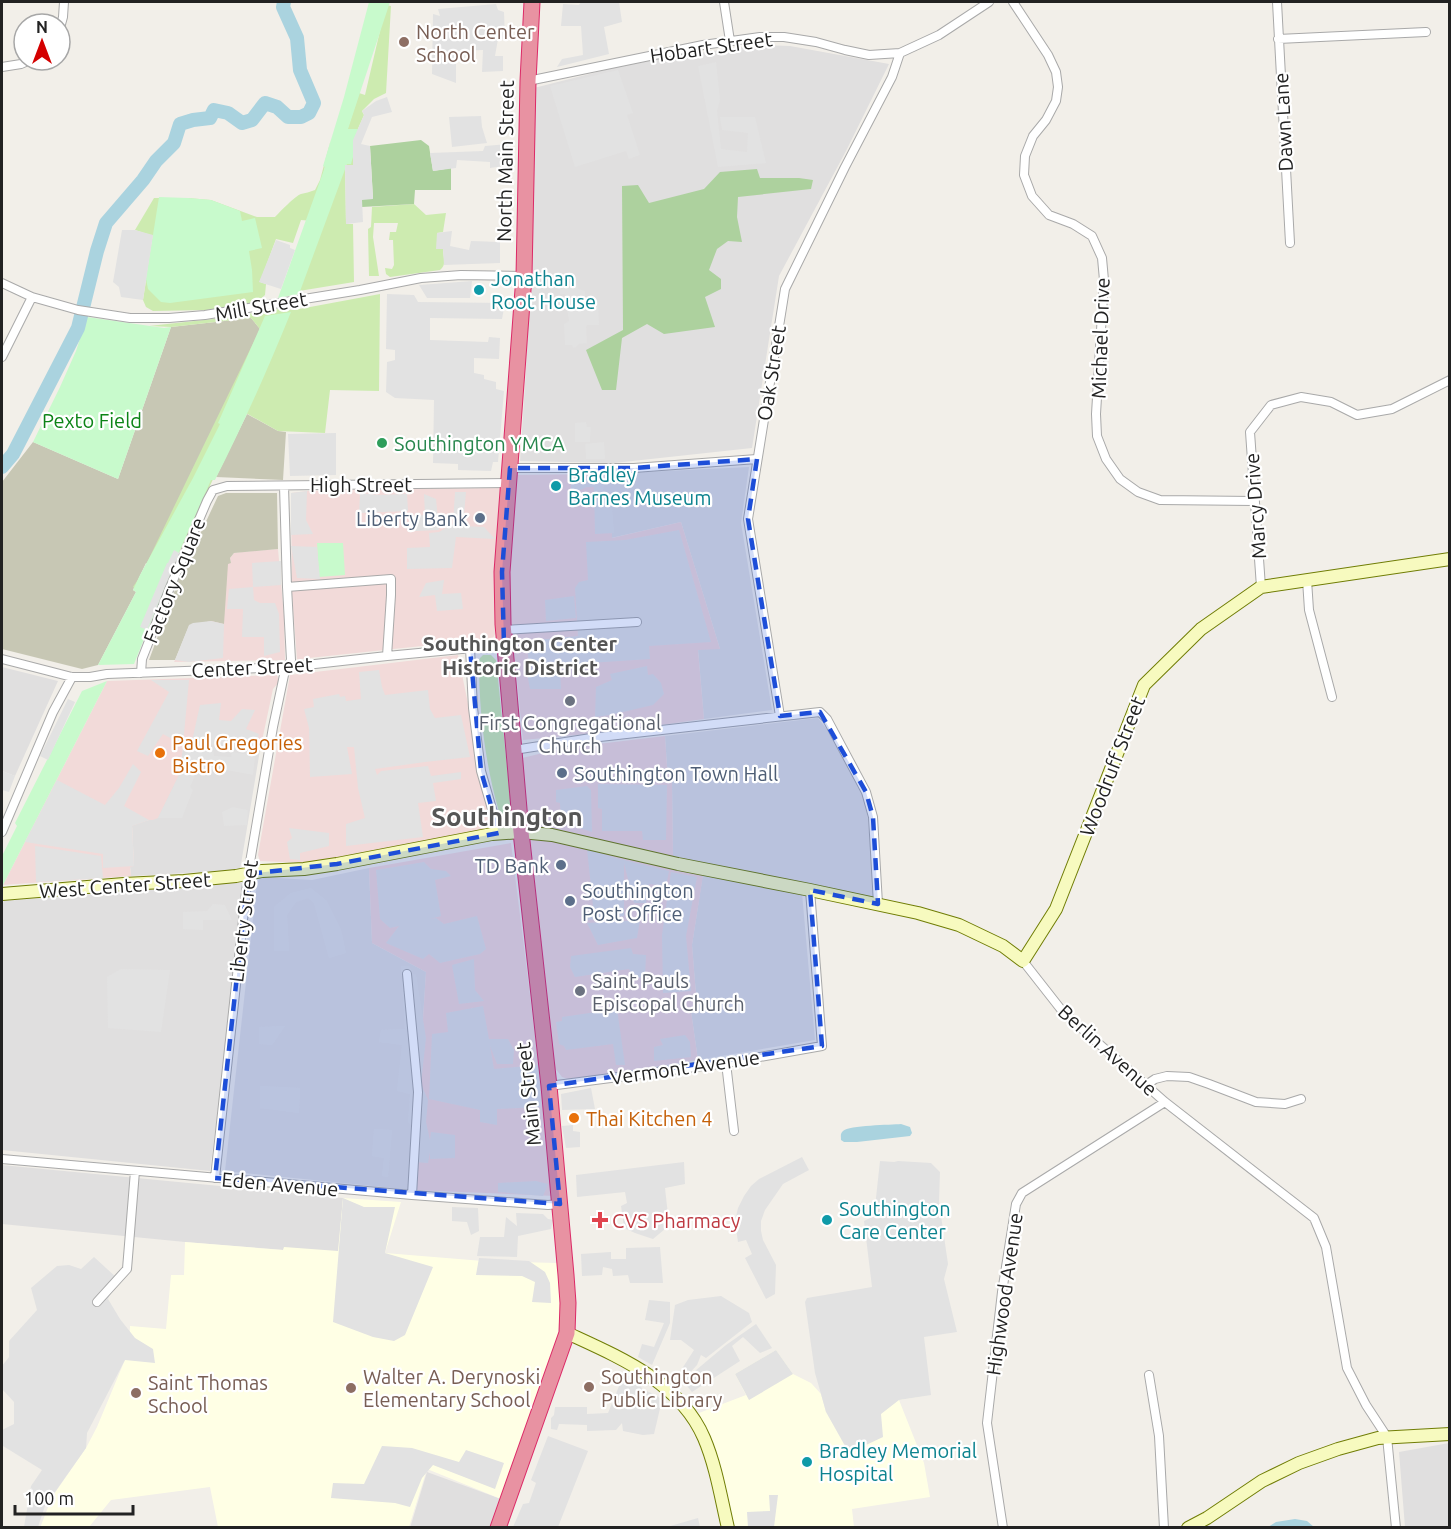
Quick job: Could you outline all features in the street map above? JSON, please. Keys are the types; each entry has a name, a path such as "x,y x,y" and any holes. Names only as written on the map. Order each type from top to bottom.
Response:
{"highway":[{"name":"North Main Street","path":"503,638 501,572 524,276 532,2"},
{"name":"Main Street","path":"498,1527 567,1333 568,1303 549,1086 521,832 503,638"}],"street":[{"path":"724,2 730,41"},
{"name":"Hobart Street","path":"528,81 701,45 760,37 784,37 816,42 845,51 869,55 900,53 939,35 989,2"},
{"name":"Michael Drive","path":"1012,2 1047,55 1056,72 1058,87 1056,101 1046,120 1033,136 1025,156 1024,175 1032,196 1049,215 1073,224 1092,236 1102,258 1104,280 1096,414 1098,436 1106,459 1120,479 1138,492 1160,500 1254,501"},
{"name":"Dawn Lane","path":"1277,2 1290,243"},
{"path":"1278,39 1426,32"},
{"name":"Oak Street","path":"780,716 748,519 785,289 892,78 900,53"},
{"name":"Mill Street","path":"2,283 32,297 82,311 136,318 169,318 205,315 421,278 460,274 524,276"},
{"path":"2,357 32,297"},
{"name":"Marcy Drive","path":"1261,587 1250,432 1271,405 1301,397 1331,402 1357,415 1392,409 1449,381"},
{"name":"High Street","path":"213,490 226,486 284,486 509,475 757,459"},
{"name":"Liberty Street","path":"215,1178 248,874 273,726 284,675 291,660 284,486"},
{"name":"Factory Square","path":"141,673 142,658 213,490"},
{"name":"Woodruff Street","path":"1023,961 1056,909 1144,685 1201,629 1261,587 1449,559"},
{"path":"287,587 391,579 387,656"},
{"path":"1307,580 1309,610 1332,697"},
{"name":"Center Street","path":"2,659 72,678 141,673 288,668 470,648 503,638 637,622"},
{"path":"470,648 473,708 481,771 499,833"},
{"path":"2,832 53,712 72,678"},
{"path":"514,750 591,738 820,712 827,719 866,792 873,817 878,904"},
{"name":"Berlin Avenue","path":"499,833 521,832 552,835 678,864 878,904 959,925 1002,946 1023,961 1063,1012 1146,1085 1314,1218 1326,1247 1347,1368 1366,1405 1388,1437"},
{"name":"West Center Street","path":"2,894 184,881 262,871 304,869 499,833"},
{"name":"Vermont Avenue","path":"549,1086 726,1063 822,1046 810,890"},
{"path":"407,974 418,1092 412,1195"},
{"path":"726,1063 734,1131"},
{"path":"1146,1085 1155,1079 1167,1076 1189,1077 1256,1102 1285,1104 1301,1099"},
{"name":"Highwood Avenue","path":"1003,1527 987,1423 1002,1292 1016,1204 1022,1193 1165,1101"},
{"name":"Eden Avenue","path":"2,1159 412,1195 560,1204"},
{"path":"97,1302 127,1269 135,1171"},
{"path":"567,1333 635,1366 674,1395 699,1426 705,1439 728,1527"},
{"path":"1149,1375 1159,1436 1164,1527"},
{"path":"1188,1527 1280,1471 1338,1449 1367,1440 1388,1437 1449,1434"},
{"path":"1388,1437 1396,1527"}],"highlighted area":[{"path":"757,459 748,519 780,716 820,712 866,792 873,817 878,904 810,890 822,1046 549,1086 560,1204 215,1178 248,874 337,864 499,833 481,771 470,648 504,645 502,572 510,468 634,468"}],"shaded area":[{"path":"581,2 619,2 622,22 604,27 609,54 557,67 562,59 583,55 581,26 561,26 563,4 579,5"},
{"path":"496,4 498,10 504,12 505,39 498,39 495,56 503,56 503,71 482,72 483,50 456,51 456,83 432,74 433,14 440,16 438,9"},
{"path":"759,45 790,46 889,64 846,151 779,276 752,448 614,463 520,461 526,369 534,88 668,57"},
{"path":"716,62 720,100 717,111 721,149 747,152 748,133 722,130 720,117 755,117 766,163 718,167 698,66"},
{"path":"618,70 633,113 627,115 640,155 629,159 626,151 575,167 550,86"},
{"path":"387,97 392,112 372,117 361,144 370,146 373,199 362,200 363,222 346,224 345,165 353,165 353,140 364,115 362,111 376,101"},
{"path":"481,116 487,143 452,147 449,117"},
{"path":"508,144 511,165 490,168 490,162 457,160 456,168 433,171 430,153 483,151 485,146"},
{"path":"122,230 135,230 153,235 143,300 121,297 119,287 113,282"},
{"path":"452,231 450,246 469,250 471,241 500,242 500,263 444,265 443,249 436,249 437,233"},
{"path":"276,240 290,245 290,248 295,250 281,289 259,282"},
{"path":"472,281 470,298 427,298 419,285"},
{"path":"576,281 578,289 585,291 585,303 598,301 599,325 587,325 587,343 573,348 572,345 565,345 564,324 569,321 567,310 569,308 559,305 559,299 565,299 565,294 560,294 560,282 571,283"},
{"path":"387,294 414,295 418,302 505,303 502,319 430,318 430,340 488,342 489,337 500,338 499,359 474,358 474,373 484,375 484,379 496,382 496,389 504,391 498,462 493,462 491,471 458,470 458,464 433,463 434,400 395,398 386,392 387,362 395,360 395,350 386,349"},
{"path":"251,318 260,329 238,381 146,563 133,590 136,592 98,665 82,669 2,649 2,482 33,442 118,479 171,327"},
{"path":"247,414 278,431 286,432 283,480 216,477"},
{"path":"586,422 587,427 591,427 590,442 575,442 575,423"},
{"path":"336,433 336,475 290,476 288,434"},
{"path":"604,442 605,459 586,459 585,444"},
{"path":"749,467 741,523 772,710 704,719 698,649 720,649 681,522 611,538 611,495 603,492 603,474"},
{"path":"603,474 603,492 611,495 612,538 681,522 720,649 698,650 704,719 618,731 523,740 511,621 510,553 517,475"},
{"path":"586,479 604,480 603,492 611,495 614,533 595,534 594,487 587,487 571,494 571,482 586,482"},
{"path":"502,488 496,632 493,638 481,643 469,641 297,660 292,594 291,493"},
{"path":"307,491 306,520 313,534 291,535 291,493"},
{"path":"455,492 466,492 463,526 484,527 495,539 456,537 452,568 407,569 407,548 430,547 429,533 439,532 453,524"},
{"path":"226,493 277,493 278,549 234,553 230,558 231,563 228,564 224,624 211,621 189,626 175,660 149,660 179,579 218,496"},
{"path":"360,493 407,494 408,511 359,513"},
{"path":"424,494 436,499 439,530 415,531 414,516 425,515"},
{"path":"679,530 711,642 649,646 650,659 529,667 527,641 578,636 575,588 579,582 588,580 586,542 625,540"},
{"path":"291,546 317,547 320,579 297,578"},
{"path":"278,549 285,660 174,662 228,563 231,563 230,558 234,553"},
{"path":"174,550 179,553 147,630 140,627"},
{"path":"281,561 281,585 253,587 252,563"},
{"path":"444,580 442,594 461,593 463,609 437,611 435,595 419,597 426,583"},
{"path":"253,587 254,600 260,603 275,603 279,614 280,652 264,656 264,637 242,637 243,609 227,609 229,589"},
{"path":"574,596 576,618 546,621 545,600"},
{"path":"211,621 224,624 223,658 189,662 175,660 189,625"},
{"path":"458,655 494,830 304,863 260,861 258,855 290,675"},
{"path":"647,666 648,675 653,674 661,683 664,694 653,705 595,717 596,687 612,680 610,674"},
{"path":"2,667 58,681 15,776 2,771"},
{"path":"526,668 560,669 561,689 530,689"},
{"path":"379,670 385,695 428,690 430,709 435,718 461,715 470,757 375,769 377,775 381,771 428,766 431,776 461,772 461,779 433,783 436,801 418,803 423,837 346,846 346,824 365,818 358,788 354,747 347,747 352,774 310,777 309,728 304,709 314,707 313,699 339,694 340,697 345,696 346,701 361,699 359,672"},
{"path":"277,675 279,682 273,689 260,750 218,741 192,741 183,745 180,773 158,818 132,826 134,866 130,867 131,876 3,885 107,681"},
{"path":"151,680 189,680 183,745 163,734 148,756 137,751 169,692"},
{"path":"68,699 75,702 48,760 40,756"},
{"path":"221,703 219,720 231,721 242,709 255,710 246,729 259,734 256,747 218,741 214,745 192,741 200,705"},
{"path":"818,718 829,732 864,797 868,819 874,898 673,856 672,783 667,766 665,736"},
{"path":"665,736 667,766 672,783 673,856 705,863 692,945 696,994 691,1011 698,1060 571,1080 562,1077 555,1068 553,1057 522,758 564,748"},
{"path":"192,741 214,741 256,747 260,750 240,870 131,876 130,866 134,866 132,825 149,820 180,773 183,745"},
{"path":"190,748 213,749 214,756 231,757 232,752 255,756 253,775 220,769 198,769 190,787 193,790 182,818 158,818 180,773 183,755"},
{"path":"133,764 141,772 124,806 149,820 132,826 134,866 103,868 103,854 25,842 57,780 105,805 119,788"},
{"path":"2,771 15,776 9,792 2,790"},
{"path":"598,784 667,785 666,840 643,840 642,831 602,831 602,809 598,808"},
{"path":"587,786 591,790 592,832 561,822 560,803 556,802 556,790"},
{"path":"233,807 248,810 247,825 224,826 222,812"},
{"path":"289,828 329,833 329,846 300,853 300,860 290,859 287,842 292,838"},
{"path":"511,843 555,1196 412,1190 426,972 372,943 369,868"},
{"path":"35,846 101,856 103,878 36,882"},
{"path":"587,849 669,871 666,886 649,884 646,903 634,903 624,863 624,916 587,920 593,906"},
{"path":"424,862 431,869 446,871 451,876 435,880 441,916 430,919 436,918 444,924 477,916 486,949 480,954 440,963 429,954 423,959 386,943 399,926 390,928 380,919 376,870"},
{"path":"369,868 372,943 426,972 412,1190 225,1171 257,883 260,877 312,880"},
{"path":"671,872 697,877 686,936 691,991 663,993 662,935"},
{"path":"703,874 802,893 815,1040 698,1060 691,1011 696,994 692,945"},
{"path":"247,882 210,1171 2,1150 2,905 4,901"},
{"path":"311,888 326,900 341,930 346,953 329,958 314,903 308,898 296,902 287,915 289,951 274,951 274,907 291,893"},
{"path":"213,904 225,905 232,920 203,920 203,930 183,929 183,912 207,911"},
{"path":"640,920 637,938 598,945 587,923"},
{"path":"631,948 633,954 646,955 645,978 633,977 629,969 575,977 570,967 571,956"},
{"path":"474,959 475,990 484,1001 459,1004 452,965"},
{"path":"401,966 409,966 416,975 426,1038 421,1084 428,1100 426,1122 430,1140 431,1132 455,1135 455,1158 430,1159 430,1152 428,1163 414,1162 413,1127 408,1122 410,1094 397,1091 402,1045 379,1042 381,1030 405,1029"},
{"path":"121,969 170,970 161,1032 108,1028 107,977"},
{"path":"483,1006 489,1039 508,1039 514,1050 513,1064 497,1064 490,1046 494,1069 539,1065 541,1107 497,1109 497,1125 480,1122 480,1110 429,1099 432,1034 448,1032 446,1013"},
{"path":"617,1009 625,1065 616,1065 613,1044 566,1050 559,1044 556,1022 562,1021 562,1017"},
{"path":"285,1026 272,1045 259,1044 259,1027"},
{"path":"685,1035 690,1042 691,1057 654,1061 654,1047 663,1045 660,1039"},
{"path":"260,1086 300,1088 299,1113 260,1108"},
{"path":"591,1088 595,1109 562,1110 561,1094"},
{"path":"573,1125 573,1131 580,1132 580,1147 566,1148 562,1126"},
{"path":"374,1129 392,1130 388,1177 382,1176 384,1158 372,1156"},
{"path":"802,1157 809,1170 783,1184 765,1210 761,1221 763,1240 776,1265 775,1294 766,1299 745,1258 752,1254 746,1240 738,1242 735,1221 738,1208 751,1186 759,1179"},
{"path":"880,1161 931,1163 940,1172 939,1202 948,1264 944,1279 957,1332 924,1337 931,1395 899,1400 881,1414 883,1437 849,1453 826,1412 815,1373 805,1302 807,1298 872,1287 864,1221 874,1216"},
{"path":"684,1162 685,1184 665,1188 668,1215 661,1216 665,1229 653,1239 624,1228 621,1206 627,1203 625,1192 577,1197 576,1175"},
{"path":"2,1165 343,1198 339,1252 185,1242 2,1224"},
{"path":"536,1181 548,1184 543,1196 498,1192 498,1183"},
{"name":"Walter A. Derynoski Elementary School","path":"343,1198 401,1202 385,1253 483,1261 557,1263 560,1311 558,1333 501,1499 427,1469 409,1527 218,1527 210,1487 111,1500 89,1527 40,1528 52,1497 86,1448 97,1427 129,1350 130,1326 166,1329 171,1275 184,1275 185,1242 283,1250 284,1247 338,1251"},
{"path":"343,1198 364,1207 395,1207 385,1253 433,1267 405,1335 394,1341 373,1337 333,1322"},
{"path":"452,1207 478,1208 479,1231 471,1235 467,1222 452,1221"},
{"path":"516,1213 543,1214 553,1220 551,1229 518,1236 517,1257 477,1256 480,1237 504,1237 506,1217 517,1226"},
{"path":"660,1247 663,1283 630,1283 628,1275 613,1276 612,1269 603,1267 602,1275 582,1276 581,1254 611,1252 611,1259 626,1259 626,1248"},
{"path":"94,1257 118,1279 108,1299 135,1338 153,1349 155,1363 125,1360 87,1433 86,1448 46,1503 38,1527 24,1527 31,1486 42,1470 3,1446 2,1430 14,1424 14,1402 2,1389 2,1366 9,1357 9,1341 37,1310 31,1288 57,1266 69,1265 81,1269"},
{"path":"479,1258 529,1261 545,1272 550,1283 551,1303 532,1302 535,1282 522,1276 476,1275"},
{"path":"721,1296 749,1313 752,1322 706,1358 701,1355 697,1365 685,1378 678,1375 694,1350 681,1340 670,1340 675,1305 688,1300"},
{"path":"649,1300 670,1302 670,1323 652,1365 638,1357 642,1344 654,1347 664,1323 645,1320"},
{"path":"756,1324 772,1348 760,1353 743,1337 732,1346 740,1361 692,1392 683,1381 726,1345"},
{"path":"776,1350 793,1374 811,1383 821,1394 826,1412 860,1405 931,1395 899,1400 924,1463 930,1497 852,1509 854,1527 734,1527 713,1443 699,1413 746,1395 735,1374"},
{"path":"776,1350 793,1374 749,1400 735,1374"},
{"path":"624,1374 639,1380 642,1389 662,1400 654,1434 643,1435 623,1431 622,1423 616,1430 587,1431 587,1425 559,1424 557,1430 551,1429 551,1418 555,1407 587,1407 587,1414 608,1413"},
{"path":"548,1436 588,1451 558,1527 513,1527 523,1504 529,1503 536,1483 531,1480"},
{"path":"1449,1443 1449,1527 1405,1527 1399,1452"},
{"path":"382,1446 412,1448 459,1462 466,1450 504,1463 495,1489 433,1465 422,1478 410,1507 395,1503 331,1498 333,1483 364,1484"},
{"path":"427,1472 501,1499 490,1527 410,1528"},
{"path":"769,1495 778,1495 774,1527 748,1527 747,1512 770,1511"},
{"path":"698,1518 700,1527 667,1527"}],"green space":[{"path":"369,2 390,2 348,129 361,129 351,164 347,164 299,294 278,298 325,167 323,166"},
{"path":"386,5 391,6 386,93 374,99 362,111 364,115 353,140 353,165 345,165 346,224 353,224 354,282 299,291 298,284 359,93 365,95"},
{"path":"331,139 313,221 301,220 293,243 276,239 260,282 266,284 265,295 252,303 207,310 153,311 146,307 143,300 153,236 135,230 154,198 211,200 257,217 275,217 298,195 315,190"},
{"path":"421,140 429,146 433,171 451,168 451,190 415,190 414,204 362,207 362,199 373,198 370,146"},
{"path":"757,169 760,178 813,180 811,189 738,197 737,217 742,242 728,241 717,249 709,270 721,279 721,289 705,297 715,327 664,334 647,324 622,338 616,390 602,390 586,350 623,330 622,186 638,185 649,203 704,189 720,172"},
{"path":"159,197 211,200 240,211 242,221 255,218 262,248 249,251 253,292 170,303 161,302 148,289 146,279"},
{"path":"414,204 426,215 446,213 443,232 437,233 437,249 443,249 442,268 390,277 386,274 385,268 392,269 394,265 393,240 389,240 390,232 396,232 398,223 374,223 373,237 379,276 369,276 368,229 371,227 372,207"},
{"path":"380,294 379,391 330,390 325,433 278,431 244,412 179,553 174,550 142,594 133,587 141,575 260,329 251,318 171,327 149,326 279,309 294,310"},
{"path":"291,312 235,439 215,480 211,480 134,664 98,665 136,592 133,590 140,575 220,424 218,423 265,316"},
{"name":"Pexto Field","path":"87,317 164,328 171,327 118,479 33,442 76,351"},
{"path":"317,543 343,543 345,575 319,577"},
{"path":"483,655 491,655 496,660 512,815 510,819 502,819 499,812 487,756 479,680 479,661"},
{"path":"107,681 3,885 2,856 17,826 15,823 82,691"}],"water":[{"path":"901,1124 910,1127 912,1133 910,1136 857,1142 841,1140 841,1133 847,1129"},
{"path":"1295,1519 1307,1521 1314,1527 1268,1527 1276,1522"}],"waterway":[{"path":"2,467 13,454 78,328 106,223 143,180 156,161 174,143 180,124 210,118 214,110 228,113 242,123 252,120 265,103 277,107 288,117 301,117 309,113 314,103 300,70 297,38 283,7 284,2"}],"place":[{"name":"North Center School","path":"404,42"},
{"name":"Jonathan Root House","path":"479,290"},
{"name":"Southington YMCA","path":"382,443"},
{"name":"Bradley Barnes Museum","path":"556,486"},
{"name":"Liberty Bank","path":"480,518"},
{"name":"First Congregational Church","path":"570,701"},
{"name":"Paul Gregories Bistro","path":"160,753"},
{"name":"Southington Town Hall","path":"562,773"},
{"name":"TD Bank","path":"561,865"},
{"name":"Southington Post Office","path":"570,901"},
{"name":"Saint Pauls Episcopal Church","path":"580,991"},
{"name":"Thai Kitchen 4","path":"574,1118"},
{"name":"CVS Pharmacy","path":"600,1220"},
{"name":"Southington Care Center","path":"827,1220"},
{"name":"Southington Public Library","path":"589,1387"},
{"name":"Walter A. Derynoski Elementary School","path":"351,1388"},
{"name":"Saint Thomas School","path":"136,1393"},
{"name":"Bradley Memorial Hospital","path":"807,1462"}],"district":[{"name":"Southington Center Historic District","path":"520,655"},
{"name":"Southington","path":"507,816"}]}
